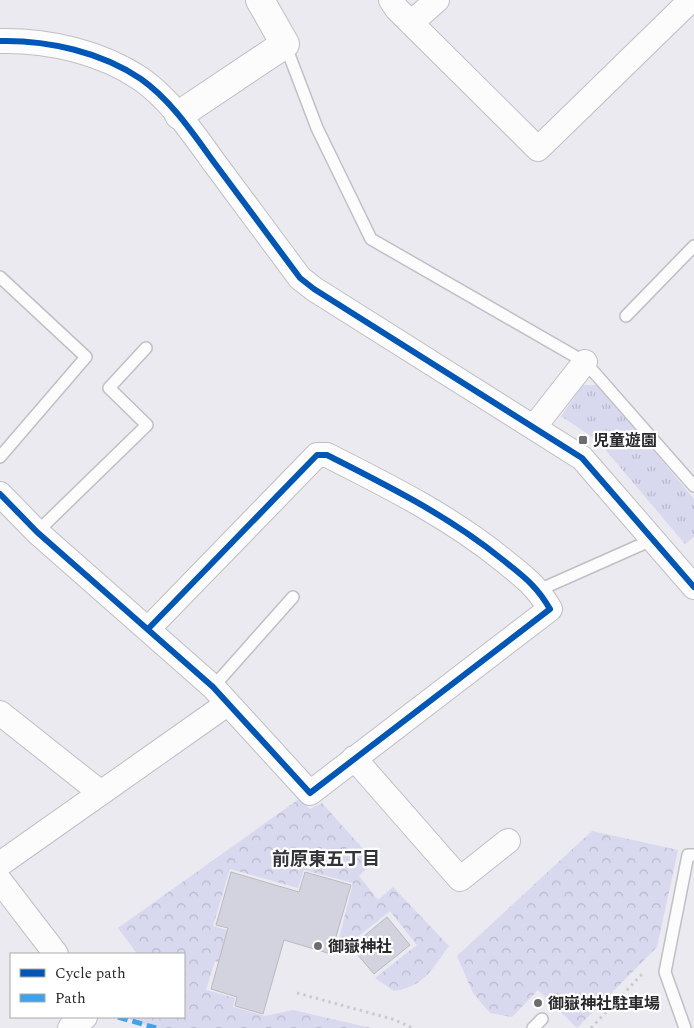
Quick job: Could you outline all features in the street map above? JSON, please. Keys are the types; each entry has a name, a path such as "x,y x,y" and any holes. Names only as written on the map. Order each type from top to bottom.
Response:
{"street":[{"path":"179,114 285,44 260,0"},
{"path":"391,0 411,23 538,149 691,0"},
{"path":"411,23 437,0"},
{"path":"0,41 25,40 69,48 111,62 142,80 179,114 300,278 314,289 582,458 694,586"},
{"path":"534,427 584,362"},
{"path":"0,494 37,532 220,695 310,793 550,609 539,590 470,534 394,488 327,455 317,454 148,629"},
{"path":"0,864 101,793 220,695"},
{"path":"0,713 101,793"},
{"path":"354,758 460,879 508,841"},
{"path":"0,880 55,953"},
{"path":"70,1028 84,1018"}],"lane":[{"path":"285,44 317,128 371,239 584,362 694,486"},
{"path":"626,316 694,246"},
{"path":"0,277 86,357 0,457"},
{"path":"37,532 147,425 109,388 146,348"},
{"path":"539,590 654,539"},
{"path":"220,695 293,597"},
{"path":"685,1028 665,972 688,855 694,855"},
{"path":"533,1028 542,1019"}],"path":[{"path":"591,1028 670,944"},
{"path":"297,993 392,1019 413,1028"}],"green space":[{"path":"583,385 599,385 694,499 694,537 685,544 598,441 561,416"},
{"path":"299,799 310,809 322,803 374,861 359,876 378,900 393,887 449,946 432,969 420,981 405,989 394,991 375,978 417,945 390,911 346,946 338,943 353,883 304,870 298,888 230,869 213,926 256,938 240,969 215,961 206,990 235,998 233,1007 265,1016 293,1010 371,1028 154,1028 126,1018 185,1018 185,953 135,953 118,928"},
{"path":"592,831 678,850 657,947 577,1028 538,990 512,1017 490,1013 473,993 457,956"}],"building":[{"name":"御嶽神社","path":"231,872 299,892 305,872 351,885 331,954 284,940 263,1014 235,1006 237,997 211,989 228,928 216,925"},
{"path":"387,917 410,945 374,974 351,947"}],"marked path":[{"path":"121,1018 156,1028"}],"cycle path":[{"path":"0,41 55,45 74,50 109,62 141,79 173,108 191,130 300,278 314,289 582,458 694,587"},
{"path":"0,494 37,532 213,687 310,793 550,609 535,587 461,529 373,478 327,455 317,455 148,629"}],"place":[{"name":"児童遊園","path":"583,440"},
{"name":"御嶽神社","path":"318,946"},
{"name":"御嶽神社駐車場","path":"538,1003"}],"district":[{"name":"前原東五丁目","path":"326,859"}]}
